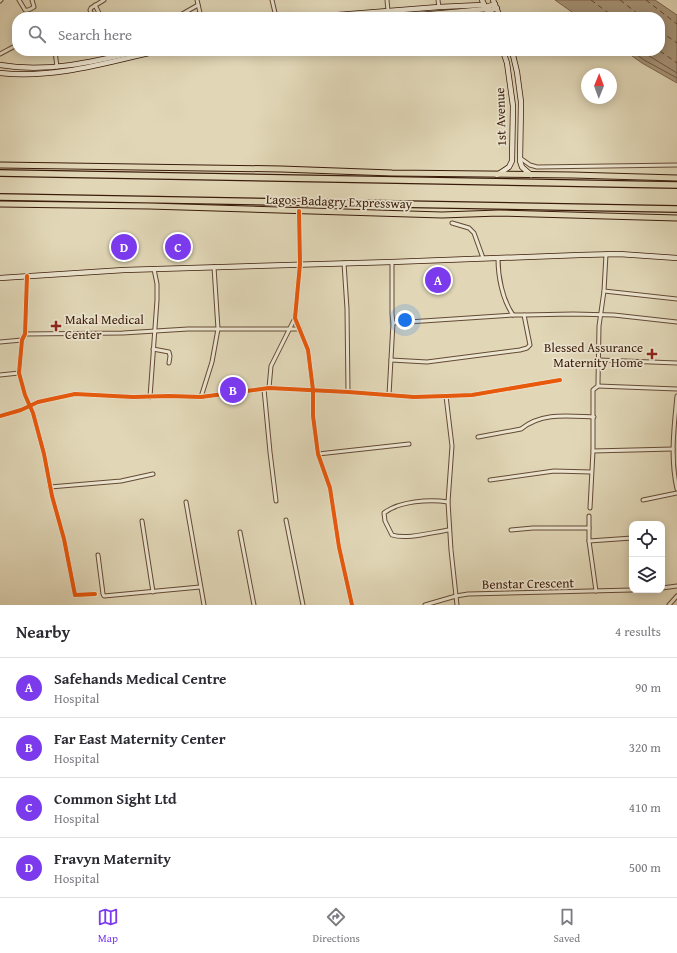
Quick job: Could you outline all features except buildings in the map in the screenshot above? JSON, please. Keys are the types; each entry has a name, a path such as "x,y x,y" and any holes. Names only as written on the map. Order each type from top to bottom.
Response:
{"highway":[{"name":"Lagos-Badagry Expressway","path":"0,173 677,185"},
{"name":"Lagos-Badagry Expressway","path":"0,197 677,209"}],"main road":[{"path":"474,5 478,0"},
{"path":"482,0 488,12"},
{"path":"453,12 487,9 495,4"},
{"path":"375,12 474,5 482,5 487,9"},
{"path":"0,65 32,68 58,67 116,56"},
{"path":"0,73 42,74 75,71 136,56"},
{"name":"1st Avenue","path":"497,175 509,167 512,162 513,106 505,56"},
{"name":"1st Avenue","path":"513,56 521,102 520,158 522,167 530,175"},
{"path":"0,165 281,169 392,174 572,175 677,178"},
{"name":"Lagos-Badagry Expressway","path":"0,204 149,206 442,215 499,213 677,218"},
{"path":"0,278 154,269 606,254 638,254 677,258"}],"street":[{"path":"19,0 27,11 34,7 32,0"},
{"path":"91,12 91,8 104,0"},
{"path":"197,0 200,12"},
{"path":"272,0 275,12"},
{"path":"387,0 388,11"},
{"path":"438,0 439,7"},
{"path":"95,5 98,12"},
{"path":"186,12 198,5"},
{"path":"0,54 12,47"},
{"path":"56,56 58,67"},
{"path":"520,158 530,165 537,167 677,165"},
{"path":"268,388 271,366 295,318 300,264 299,211"},
{"path":"452,223 469,228 474,233 483,258"},
{"path":"598,386 600,315 604,291 606,254"},
{"path":"498,258 498,273 502,291 513,315"},
{"path":"389,395 393,323 392,262"},
{"path":"344,263 347,309 348,392"},
{"path":"201,397 212,362 218,329 214,267"},
{"path":"150,397 157,284 154,269"},
{"path":"27,276 25,334 22,340 19,373 25,395 31,406 44,454 50,487 64,538 75,595 95,594"},
{"path":"604,291 677,298"},
{"path":"393,323 513,315 573,314 614,315 677,322"},
{"path":"391,360 427,362 526,348 530,345 524,315"},
{"path":"295,318 308,350 313,390 313,416 318,454 330,488 339,546 352,605"},
{"path":"25,334 218,329 300,329"},
{"path":"0,342 22,340"},
{"path":"153,349 169,352 169,363"},
{"path":"560,366 599,362 677,363"},
{"path":"0,375 19,373"},
{"path":"0,416 31,406 38,402 75,394 150,397 201,397 268,388 414,397 472,395 560,380"},
{"path":"590,508 594,417 593,390 598,386 677,389"},
{"path":"264,389 276,501"},
{"path":"446,396 452,446 448,502 457,605"},
{"path":"677,396 673,449 674,472 677,489"},
{"path":"478,437 521,429 526,425 547,416 594,417"},
{"path":"318,454 409,444"},
{"path":"593,451 673,449"},
{"path":"490,480 554,472 591,472"},
{"path":"50,487 121,481 153,474"},
{"path":"643,500 677,493"},
{"path":"448,502 418,501 405,504 384,513 385,520 392,535 395,536 450,530"},
{"path":"186,502 204,605"},
{"path":"589,516 589,541 596,591"},
{"path":"286,520 303,605"},
{"path":"142,521 153,592"},
{"path":"511,530 532,528 589,528"},
{"path":"240,532 254,605"},
{"path":"589,541 629,538"},
{"path":"98,555 104,596 200,587"},
{"path":"665,588 677,586"},
{"name":"Benstar Crescent","path":"425,605 456,596 629,590"},
{"path":"669,605 677,596"}],"water":[{"path":"555,0 655,0 677,15 677,83 632,56 665,56 665,12 572,12"}],"ferry route":[{"path":"591,0 607,12"},
{"path":"620,0 636,12"},
{"path":"646,0 662,12"},
{"path":"665,15 677,24"},
{"path":"665,35 677,43"},
{"path":"665,55 677,63"}],"cycle path":[{"path":"299,211 300,264 295,318 308,350 313,390 313,416 318,454 330,488 339,547 352,605"},
{"path":"27,276 25,334 22,340 19,373 25,395 33,413 44,454 52,496 64,539 75,595 95,594"},
{"path":"0,416 21,410 38,402 75,394 133,397 201,397 269,388 414,397 472,395 560,380"}],"place":[{"name":"Fravyn Maternity","path":"124,247"},
{"name":"Common Sight Ltd","path":"178,247"},
{"name":"Safehands Medical Centre","path":"438,280"},
{"name":"Makal Medical Center","path":"56,326"},
{"name":"Blessed Assurance Maternity Home","path":"652,354"},
{"name":"Far East Maternity Center","path":"233,390"}]}
